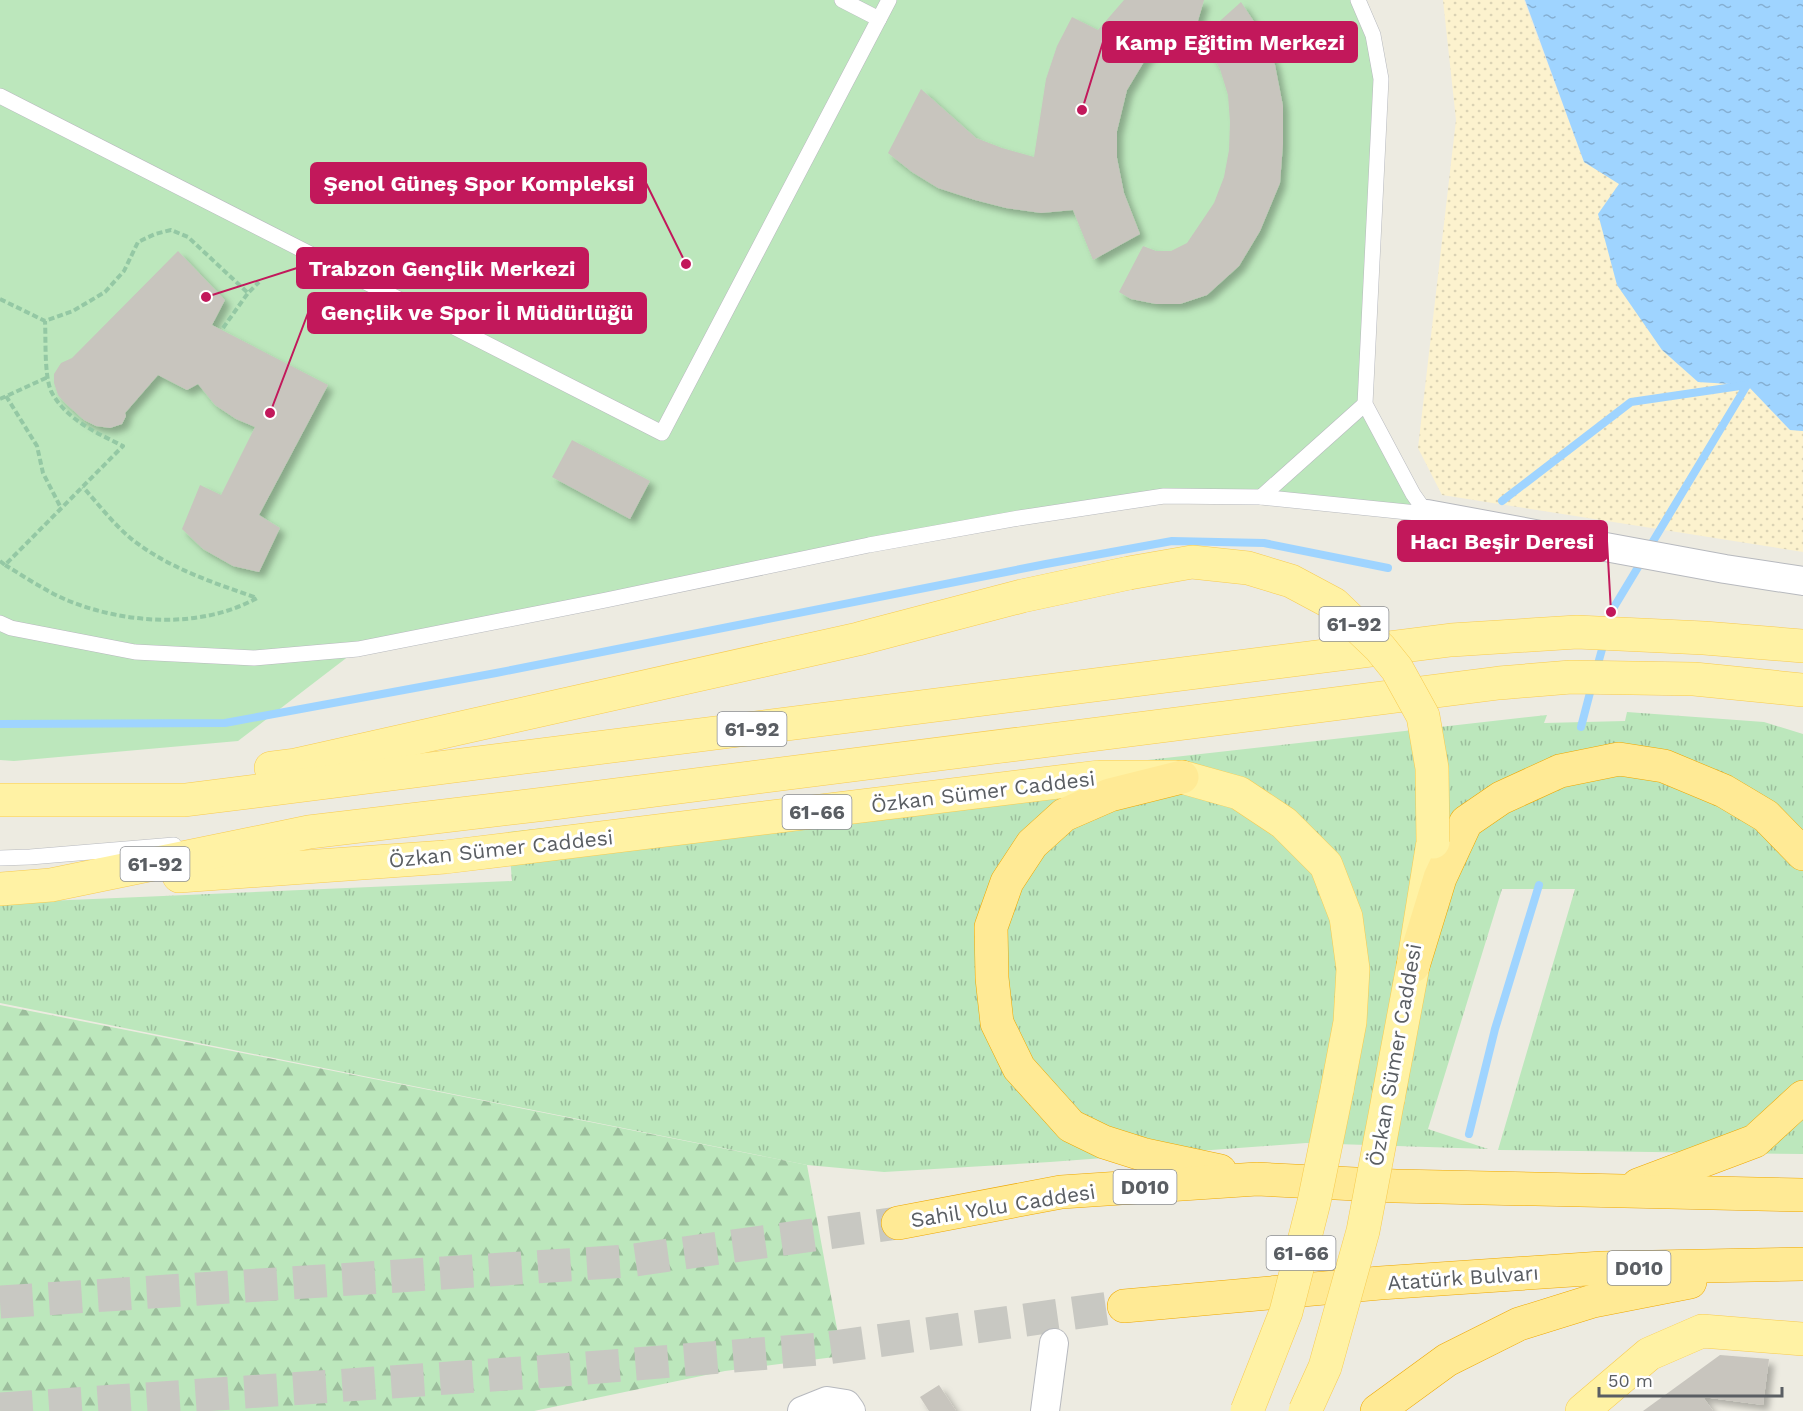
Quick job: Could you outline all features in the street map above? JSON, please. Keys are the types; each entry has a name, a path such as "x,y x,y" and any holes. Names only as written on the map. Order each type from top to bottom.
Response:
{"highway":[{"path":"1413,966 1440,878 1466,822 1501,798 1560,771 1619,759 1664,766 1724,791 1766,816 1803,854"},
{"path":"1182,777 1110,795 1064,815 1032,844 1007,882 991,927 992,978 997,1023 1019,1068 1071,1126 1104,1142 1145,1155 1257,1179"},
{"path":"1623,1191 1755,1141 1803,1097"},
{"name":"Sahil Yolu Caddesi","path":"898,1223 1061,1192 1257,1179 1396,1186 1623,1191"},
{"path":"1735,1194 1803,1188"},
{"name":"D010","path":"1623,1191 1803,1195"},
{"path":"1377,1411 1447,1360 1519,1324 1593,1301 1791,1265"},
{"name":"Atatürk Bulvarı","path":"1124,1306 1380,1283 1602,1268 1791,1265"}],"main road":[{"name":"Özkan Sümer Caddesi","path":"0,799 295,765 858,639 1022,596 1192,562 1248,568 1291,581 1334,604 1380,648 1398,669 1423,716 1432,768 1432,842 1413,966 1363,1231 1325,1367 1305,1411"},
{"name":"Özkan Sümer Caddesi","path":"0,799 185,800 1451,640 1577,632 1704,638 1803,646"},
{"name":"Özkan Sümer Caddesi","path":"51,885 309,832 580,800 1499,683 1571,677 1694,679 1800,691"},
{"name":"Özkan Sümer Caddesi","path":"0,889 445,857 1099,777 1182,777 1239,793 1284,823 1326,865 1346,917 1353,969 1350,1022 1314,1202 1286,1312 1247,1411"},
{"path":"1582,1411 1649,1354 1702,1331 1803,1339"}],"street":[{"path":"1427,514 1725,569 1803,581"},
{"path":"1045,1411 1054,1343"},
{"path":"802,1411 827,1401 846,1404 851,1411"}],"lane":[{"path":"842,0 879,19"},
{"path":"0,96 662,433 889,0"},
{"path":"1358,0 1373,35 1381,80 1365,404 1413,494 1427,514"},
{"path":"1261,497 1365,404"},
{"path":"0,623 11,628 135,652 254,658 358,649 869,545 1019,518 1164,496 1261,497 1427,514"},
{"path":"0,858 263,838 309,832"}],"path":[{"path":"0,298 45,321 74,311 105,292 124,271 138,242 171,230 188,237 248,293"},
{"path":"223,328 248,293 259,282"},
{"path":"5,565 123,446 97,433 68,413 51,390 45,321"},
{"path":"0,399 49,377"},
{"path":"6,396 37,446 44,473 61,508"},
{"path":"0,561 67,600 102,612 146,619 205,616 239,608 257,598 206,580 161,559 133,540 83,487"}],"green space":[{"path":"0,0 1358,0 1381,79 1365,404 1427,514 1164,496 358,649 238,741 14,761 0,760"},
{"path":"1627,712 1764,722 1803,734 1803,1154 1498,1150 1575,889 1502,889 1428,1129 1488,1149 1306,1143 884,1172 807,1165 0,1003 0,903 512,881 508,832 1547,715 1544,723 1625,721"},
{"path":"0,1005 807,1165 842,1356 725,1371 534,1411 0,1411"}],"sand":[{"path":"1443,0 1524,0 1584,162 1620,184 1698,382 1747,385 1789,429 1803,431 1803,552 1442,495 1418,448 1456,120"}],"water":[{"path":"1525,0 1803,0 1803,431 1790,430 1747,385 1698,382 1662,350 1617,285 1598,214 1619,184 1584,162"}],"building":[{"path":"1124,0 1204,0 1195,31 1181,32 1163,38 1145,60 1127,90 1117,131 1117,158 1124,193 1140,234 1093,260 1073,210 1041,213 1006,208 975,200 938,188 912,172 888,153 921,89 976,138 1034,157 1046,79 1057,46 1072,17 1098,30"},
{"path":"1241,2 1263,35 1275,65 1283,106 1280,183 1260,231 1239,266 1207,295 1180,304 1156,304 1131,299 1119,292 1143,246 1156,251 1171,251 1187,243 1214,203 1224,177 1229,150 1228,95 1220,69 1202,37"},
{"path":"178,251 225,300 212,325 328,385 259,515 280,528 259,572 233,566 203,549 182,529 200,485 221,495 255,427 236,419 215,405 198,384 187,390 158,375 125,413 122,424 110,428 96,426 84,420 65,403 58,395 54,383 54,374 61,363 72,358"},
{"path":"572,440 650,481 630,519 552,477"},
{"path":"1720,1355 1769,1359 1763,1405 1703,1397 1713,1411 1643,1411"},
{"path":"939,1385 956,1411 929,1411 920,1397"}],"waterway":[{"path":"1502,501 1631,402 1747,385"},
{"path":"1649,548 1747,385"},
{"path":"0,724 225,723 496,673 1172,541 1264,543 1388,568"},
{"path":"1608,624 1611,612 1643,559"},
{"path":"1596,671 1604,642"},
{"path":"1581,727 1592,685"},
{"path":"1469,1134 1495,1029 1539,885"}],"tunnel":[{"path":"0,1302 627,1261 898,1223"},
{"path":"0,1409 550,1371 820,1349 1124,1306"}],"place":[{"name":"Kamp Eğitim Merkezi","path":"1082,110"},
{"name":"Şenol Güneş Spor Kompleksi","path":"686,264"},
{"name":"Trabzon Gençlik Merkezi","path":"206,297"},
{"name":"Gençlik ve Spor İl Müdürlüğü","path":"270,413"},
{"name":"Hacı Beşir Deresi","path":"1611,612"}]}
